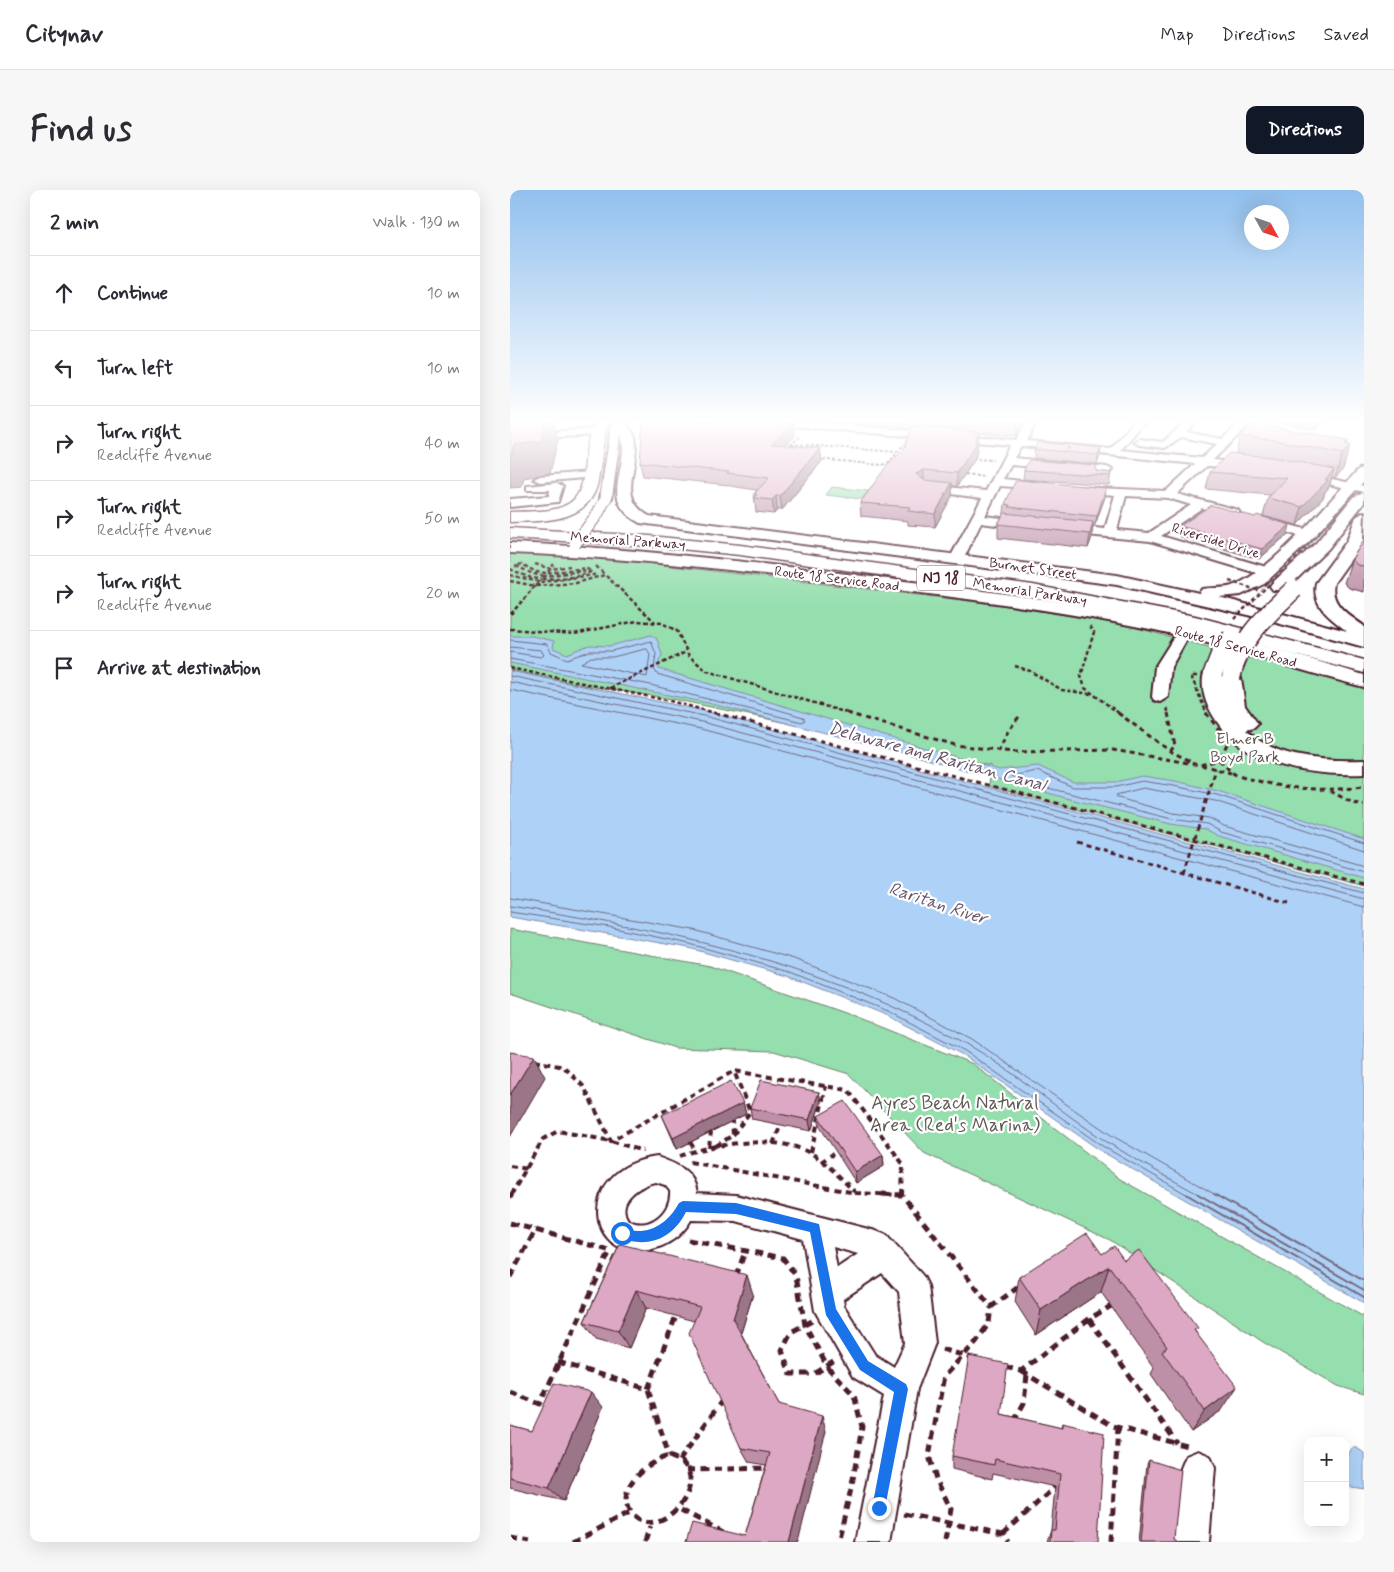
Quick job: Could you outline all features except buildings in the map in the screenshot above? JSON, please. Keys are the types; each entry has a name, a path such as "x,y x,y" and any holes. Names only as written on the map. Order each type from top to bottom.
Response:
{"highway":[{"path":"510,517 550,515 574,508 584,499 588,484"},
{"path":"510,517 695,527"},
{"name":"Memorial Parkway","path":"510,526 599,529 706,538 1030,578 1208,610 1364,652"},
{"name":"Memorial Parkway","path":"510,533 650,541 733,549 1032,591 1187,620 1361,678"}],"main road":[{"name":"Burnet Street","path":"624,484 623,495 628,508 645,520 957,558 1138,584 1247,609 1364,641"},
{"path":"1357,487 1308,534 1249,638 1235,661 1222,676 1214,692 1220,712 1234,730 1254,745 1279,757 1306,765 1337,768 1364,767"},
{"path":"1280,582 1322,546 1358,500 1364,496"},
{"path":"1138,584 1199,593 1224,593 1250,586 1280,582 1362,520"},
{"path":"1362,520 1355,542 1325,583 1323,591 1331,610 1348,625 1364,634"},
{"name":"Route 18 Service Road","path":"510,548 716,563 1009,600 1121,618 1184,632 1361,678"},
{"path":"1222,676 1240,716 1253,729 1265,737 1287,748 1314,755 1343,756 1364,754"}],"street":[{"path":"510,503 554,499 557,486 528,484"},
{"path":"567,551 597,515 606,498 608,484"},
{"path":"957,558 995,484"},
{"path":"1023,484 1121,493 1173,491 1308,534"},
{"path":"1173,491 1181,484"},
{"path":"1343,484 1357,487"},
{"path":"924,488 990,495"},
{"path":"1173,491 1200,504 1247,513"},
{"path":"1110,533 1121,493"},
{"path":"1151,537 1200,504"},
{"path":"977,519 1037,526"},
{"name":"Riverside Drive","path":"1056,528 1151,537 1280,582"},
{"path":"1160,697 1163,667 1184,632"},
{"path":"683,1206 736,1208 876,1246 913,1286 920,1343 901,1389 873,1542"},
{"path":"815,1228 821,1309 852,1346 864,1366 901,1389"},
{"path":"821,1309 884,1254"},
{"path":"1187,1456 1192,1542"}],"path":[{"path":"542,579 567,551"},
{"path":"546,574 533,574 516,566 522,564 536,572 546,574 585,568 589,570 570,574 546,574"},
{"path":"510,569 531,578 542,579 574,577 591,572 594,575 575,579 540,582 510,575"},
{"path":"510,581 536,586 576,583 604,574 655,622"},
{"path":"1229,581 1260,591"},
{"path":"510,615 540,582"},
{"path":"510,629 516,631 573,634 632,622 655,622 671,627 682,634 686,652 696,664 707,672 941,741 998,752 1113,750 1200,765 1257,782 1295,790 1330,791 1364,787"},
{"path":"1089,624 1094,632 1081,676 1085,688 1170,751 1195,764"},
{"path":"609,688 686,652"},
{"path":"1015,666 1042,678 1059,689 1068,692 1092,694"},
{"path":"510,668 670,700 1364,884"},
{"path":"1160,697 1169,712 1174,733 1175,746 1170,751"},
{"path":"998,752 1007,733 1021,714"},
{"path":"1219,760 1225,747"},
{"path":"1200,765 1208,760 1219,760 1227,765 1232,773"},
{"path":"1184,873 1198,833 1216,769"},
{"path":"1330,791 1353,803 1364,806"},
{"path":"1077,842 1289,903"},
{"path":"528,1060 564,1067 584,1087 611,1141"},
{"path":"611,1141 734,1071 848,1090 902,1164 902,1195 990,1306 989,1323 964,1355 944,1376 929,1456 936,1479 951,1509 945,1542"},
{"path":"716,1146 733,1135 750,1112 734,1071"},
{"path":"811,1152 826,1086"},
{"path":"732,1121 733,1135"},
{"path":"773,1144 780,1127"},
{"path":"510,1198 528,1169 543,1139 558,1131 611,1141 646,1151"},
{"path":"709,1147 711,1132"},
{"path":"690,1142 694,1150"},
{"path":"856,1193 811,1152 773,1144 709,1147 694,1150 672,1159 856,1193 902,1195"},
{"path":"821,1162 833,1154"},
{"path":"510,1166 528,1169"},
{"path":"510,1222 618,1252"},
{"path":"510,1277 536,1229"},
{"path":"678,1238 783,1258 821,1309 828,1368 854,1395 862,1427 852,1485 838,1542"},
{"path":"542,1412 540,1404 610,1251"},
{"path":"735,1279 745,1252"},
{"path":"990,1306 1030,1279"},
{"path":"1021,1372 1089,1319 1111,1306"},
{"path":"821,1309 791,1332 782,1350 790,1374 803,1377 828,1368 852,1346"},
{"path":"669,1456 648,1389 676,1316"},
{"path":"1089,1319 1187,1456"},
{"path":"920,1343 983,1361"},
{"path":"558,1362 648,1389"},
{"path":"1002,1366 1027,1375 1113,1426 1187,1456"},
{"path":"1013,1422 1024,1403 1027,1375"},
{"path":"510,1392 540,1404"},
{"path":"679,1461 722,1402"},
{"path":"1111,1542 1118,1427"},
{"path":"669,1456 679,1461 687,1470 690,1490 681,1510 667,1523 650,1527 635,1519 630,1512 630,1489 634,1478 650,1461 669,1456"},
{"path":"687,1470 776,1467"},
{"path":"1003,1534 1055,1487"},
{"path":"879,1508 1003,1534 1008,1542"},
{"path":"681,1510 733,1537"},
{"path":"573,1542 630,1512"},
{"path":"645,1542 650,1527"},
{"path":"510,1538 530,1542"}],"green space":[{"path":"832,487 868,491 861,499 826,495"},
{"name":"Elmer B Boyd Park","path":"510,552 560,553 995,604 1122,624 1261,661 1265,657 1364,685 1364,886 989,786 991,766 673,699 582,685 510,670"},
{"name":"Ayres Beach Natural Area (Red's Marina)","path":"510,929 710,966 853,1016 973,1064 1120,1179 1364,1317 1364,1394 1338,1386 1263,1342 1110,1240 924,1153 849,1074 774,1051 675,1048 510,993"}],"water":[{"name":"Delaware and Raritan Canal","path":"651,635 657,639 662,655 659,661 659,669 999,770 1038,766 1073,782 1116,782 1142,776 1175,781 1218,791 1364,839 1364,878 1219,836 1205,829 1171,824 1066,798 912,755 708,703 510,663 510,636 532,636 554,641 553,648 567,654 589,645 610,646"},
{"name":"Raritan River","path":"510,671 705,711 1364,889 1364,1303 1101,1151 963,1055 886,1015 788,976 689,948 510,917"},
{"path":"1352,1448 1357,1448 1364,1453 1364,1489 1349,1487 1349,1454"}],"route":[{"path":"622,1233 632,1237 644,1238 657,1234 677,1218 683,1206 736,1208 815,1228 830,1311 864,1366 901,1389 879,1508"}]}
